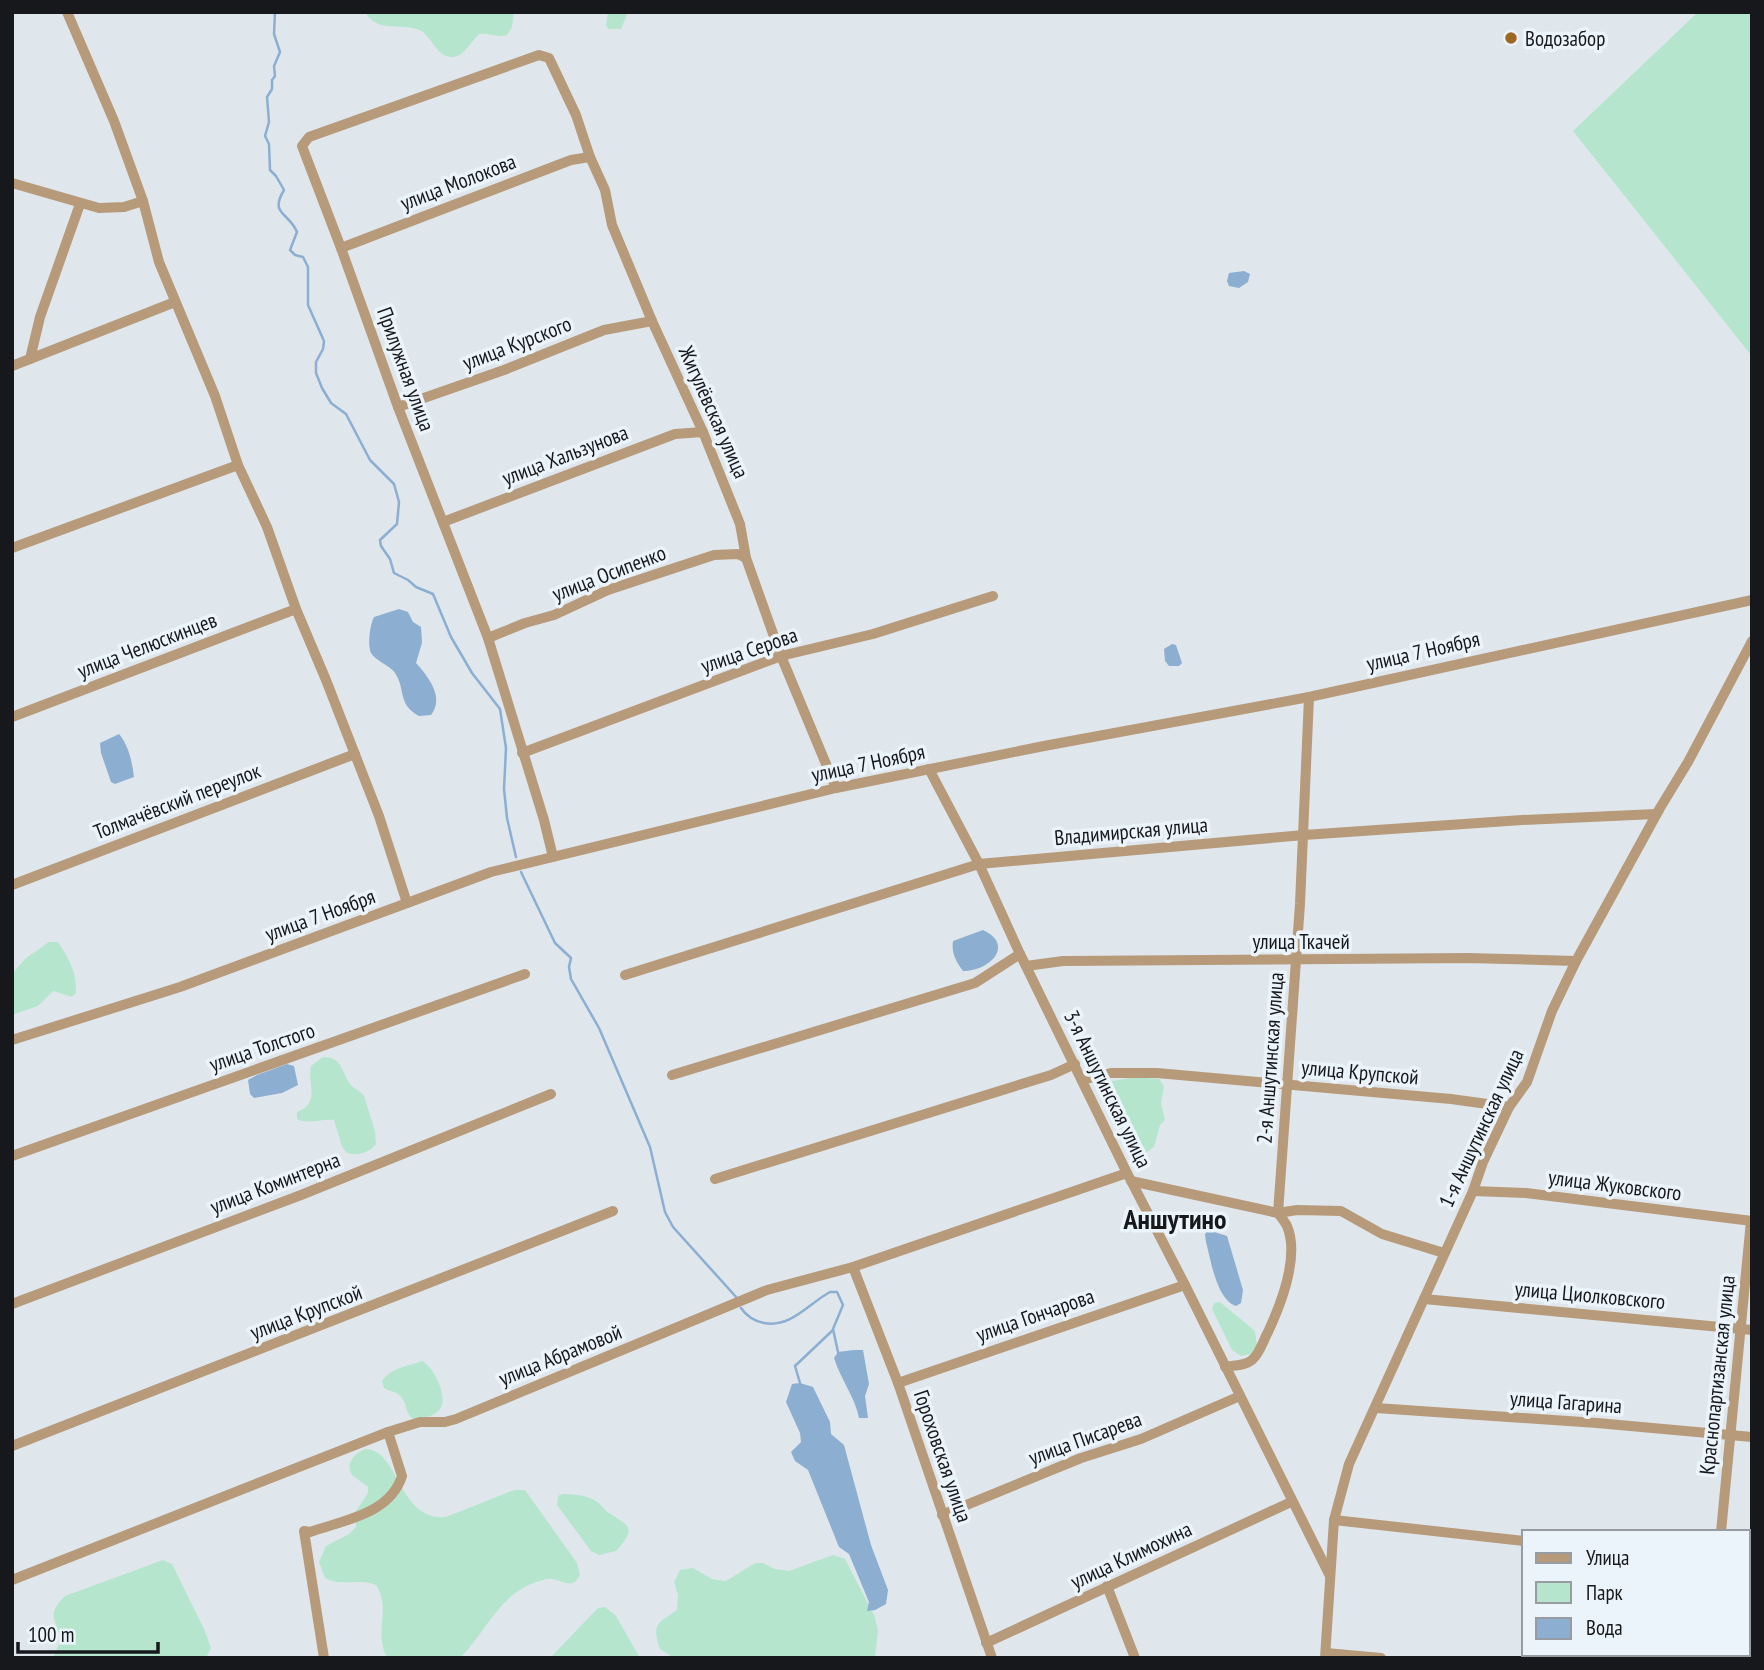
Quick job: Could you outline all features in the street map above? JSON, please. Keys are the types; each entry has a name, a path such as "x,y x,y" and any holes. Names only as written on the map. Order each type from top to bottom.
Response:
{"street":[{"path":"66,12 109,109 143,201 159,262 215,396 238,465 267,527 296,610 379,816 407,903"},
{"name":"Прилужная улица","path":"547,56 539,55 304,141 302,146 398,407 488,639 544,820 552,857"},
{"name":"Жигулёвская улица","path":"547,56 576,115 605,190 612,225 703,432 740,524 746,558 782,656 836,788"},
{"name":"улица Молокова","path":"341,248 571,160 590,157"},
{"path":"12,183 99,208 143,201"},
{"path":"30,359 40,317 80,204"},
{"path":"12,366 175,302"},
{"name":"улица Курского","path":"398,407 504,370 604,330 652,321"},
{"name":"улица Хальзунова","path":"443,522 682,432 703,432"},
{"path":"12,548 238,465"},
{"name":"улица Осипенко","path":"488,639 525,623 554,615 608,590 714,555 738,554 746,558"},
{"name":"улица Серова","path":"522,753 782,656 873,634 993,596"},
{"name":"улица 7 Ноября","path":"12,1040 180,987 491,872 836,788 1309,697 1752,600"},
{"name":"улица Челюскинцев","path":"12,717 296,610"},
{"name":"1-я Аншутинская улица","path":"1326,1656 1334,1520 1349,1464 1473,1191 1483,1162 1509,1107 1527,1082 1552,1011 1576,961 1656,814 1688,762 1752,641"},
{"name":"2-я Аншутинская улица","path":"1278,1213 1304,835 1309,697"},
{"name":"Толмачёвский переулок","path":"12,885 355,754"},
{"name":"3-я Аншутинская улица","path":"929,769 979,864 1129,1177 1329,1576"},
{"name":"Владимирская улица","path":"625,975 979,864 1304,835 1656,814"},
{"path":"672,1075 975,983 1020,954"},
{"name":"улица Ткачей","path":"1026,966 1063,961 1539,958 1576,961"},
{"name":"улица Толстого","path":"12,1156 525,974"},
{"path":"715,1179 1038,1079 1075,1064"},
{"name":"улица Крупской","path":"1082,1080 1104,1074 1140,1072 1451,1099 1509,1107"},
{"name":"улица Коминтерна","path":"12,1304 301,1195 551,1094"},
{"path":"1129,1177 1278,1213 1297,1210 1341,1211 1382,1234 1444,1254"},
{"name":"улица Абрамовой","path":"12,1580 388,1432 420,1422 456,1419 768,1290 853,1267 1129,1177"},
{"name":"улица Жуковского","path":"1473,1191 1526,1193 1752,1221"},
{"name":"улица Крупской","path":"12,1446 613,1211"},
{"path":"1226,1367 1252,1360 1280,1307 1290,1257 1287,1226 1278,1213"},
{"name":"Краснопартизанская улица","path":"1721,1530 1730,1435 1746,1330 1752,1221"},
{"name":"Гороховская улица","path":"853,1267 898,1383 992,1658"},
{"name":"улица Гончарова","path":"898,1383 1185,1285"},
{"name":"улица Циолковского","path":"1424,1299 1746,1330"},
{"name":"улица Писарева","path":"942,1515 1081,1458 1141,1439 1240,1396"},
{"name":"улица Гагарина","path":"1376,1408 1752,1437"},
{"path":"324,1658 304,1531 310,1532 375,1509 395,1492 402,1476 388,1432"},
{"name":"улица Климохина","path":"986,1643 1291,1502"},
{"path":"1334,1520 1522,1541"},
{"path":"1107,1586 1135,1658"},
{"path":"1326,1656 1381,1658"}],"green space":[{"path":"365,12 514,12 512,27 507,35 479,34 460,55 451,57 441,53 419,30 376,23"},
{"path":"608,12 628,12 621,29 609,29 606,26"},
{"path":"1698,12 1752,12 1751,355 1573,131"},
{"path":"49,942 58,942 69,960 74,972 76,993 72,997 53,991 38,1006 12,1015 12,974 25,959"},
{"path":"323,1057 338,1062 350,1084 364,1096 375,1131 376,1144 367,1152 347,1153 342,1147 334,1120 297,1119 297,1112 309,1104 311,1098 311,1066"},
{"path":"1134,1077 1159,1079 1164,1086 1161,1103 1165,1120 1160,1125 1154,1147 1144,1154 1136,1153 1133,1149 1116,1120 1104,1088 1108,1082"},
{"path":"1220,1302 1255,1331 1257,1345 1251,1354 1241,1356 1232,1350 1212,1309 1214,1303"},
{"path":"422,1361 438,1380 443,1400 440,1409 434,1414 413,1419 401,1397 384,1388 382,1381 395,1370"},
{"path":"365,1449 377,1452 386,1460 408,1497 418,1508 430,1515 446,1517 514,1490 525,1490 577,1563 580,1575 577,1580 568,1583 547,1579 520,1590 501,1607 460,1658 387,1658 382,1638 382,1603 376,1585 331,1581 325,1578 319,1562 326,1546 349,1534 356,1527 356,1511 368,1493 368,1487 352,1475 350,1463 357,1453"},
{"path":"562,1494 592,1499 626,1525 629,1532 616,1551 599,1555 591,1551 557,1505 558,1496"},
{"path":"833,1555 845,1559 874,1615 878,1630 875,1658 674,1658 660,1649 656,1628 677,1610 678,1595 674,1582 680,1570 693,1568 712,1579 726,1581 755,1563 789,1571"},
{"path":"163,1560 172,1564 204,1629 211,1648 206,1658 53,1658 61,1639 54,1612 65,1596"},
{"path":"605,1607 616,1616 640,1658 550,1658 598,1608"}],"water":[{"path":"1244,271 1250,274 1248,282 1239,288 1229,286 1229,273"},
{"path":"399,609 408,612 413,622 421,627 422,643 416,663 430,681 436,695 435,708 431,715 419,716 412,711 405,701 395,673 374,657 370,650 371,624 374,617"},
{"path":"1172,644 1176,645 1182,663 1179,666 1169,666 1165,661 1164,649"},
{"path":"119,734 128,749 134,777 115,784 111,782 100,743"},
{"path":"983,930 992,936 998,950 990,962 982,967 963,971 955,957 953,941"},
{"path":"287,1064 294,1066 298,1085 282,1093 254,1098 250,1094 248,1080"},
{"path":"1208,1230 1227,1236 1243,1290 1241,1303 1236,1306 1229,1302 1219,1288 1206,1242 1205,1234"},
{"path":"863,1350 869,1384 865,1396 868,1418 859,1418 834,1358 838,1352"},
{"path":"800,1383 813,1387 830,1422 831,1434 844,1445 871,1545 888,1590 886,1604 875,1610 867,1611 869,1602 849,1554 839,1547 808,1470 795,1461 791,1452 801,1442 800,1433 786,1402 792,1384"}],"waterway":[{"path":"275,12 274,34 280,52 274,66 272,89 267,97 269,122 265,136 269,144 270,170 284,190 279,209 297,232 290,250 303,257 308,267 308,305 324,341 316,362 316,373 331,403 346,414 370,460 394,484 399,502 397,524 380,540 394,573 433,594 451,637 472,673 500,709 506,748 504,789 507,818 516,857"},
{"path":"521,872 555,943 571,958 571,979 599,1028 650,1147 665,1212 673,1227 737,1298"},
{"path":"741,1308 754,1320 774,1324 791,1319 830,1292 837,1292 843,1305 833,1329 838,1352"},
{"path":"800,1383 795,1366 833,1330"}],"place":[{"name":"Водозабор","path":"1511,38"}],"district":[{"name":"Аншутино","path":"1175,1218"}]}
